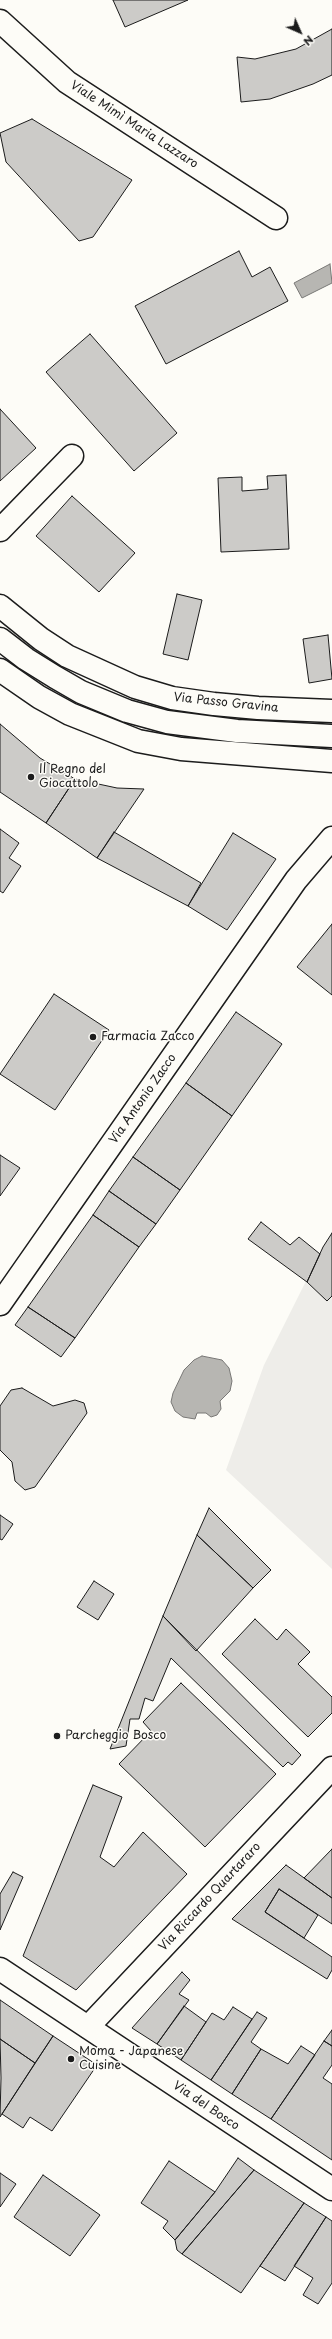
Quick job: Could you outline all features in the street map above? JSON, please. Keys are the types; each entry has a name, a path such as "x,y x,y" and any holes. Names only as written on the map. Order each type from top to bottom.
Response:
{"street":[{"name":"Viale Mimì Maria Lazzaro","path":"0,21 66,82 276,218"},
{"path":"0,530 72,456"},
{"name":"Via Passo Gravina","path":"0,606 41,639 67,656 135,687 172,698 214,704 258,708 332,711"},
{"path":"0,639 26,659 81,692 128,711 167,722 237,732 332,736"},
{"path":"0,670 39,697 70,714 138,741 181,749 332,761"},
{"name":"Via Antonio Zacco","path":"1,1302 296,880 332,838"},
{"name":"Via Riccardo Quartararo","path":"88,2027 332,1768"},
{"name":"Via del Bosco","path":"0,1969 332,2189"}],"shaded area":[{"path":"330,264 332,283 302,298 294,283"},
{"path":"332,1233 332,1569 226,1470 264,1365 323,1247"},
{"path":"202,1356 222,1360 229,1368 232,1381 230,1391 220,1401 221,1409 217,1415 211,1417 206,1413 197,1413 195,1419 183,1417 175,1411 171,1402 173,1393 184,1370 194,1360"}],"building":[{"path":"113,0 188,0 125,27"},
{"path":"332,29 332,75 313,84 270,99 241,102 237,57 255,59 296,49"},
{"path":"32,119 132,180 93,237 79,241 6,162 0,133"},
{"path":"239,251 252,277 270,267 288,301 166,364 135,306"},
{"path":"90,334 177,433 134,471 46,372"},
{"path":"0,409 36,448 0,481"},
{"path":"286,475 289,549 221,552 218,478 242,477 242,491 268,489 267,476"},
{"path":"72,496 135,553 99,592 36,536"},
{"path":"177,594 202,600 188,660 163,654"},
{"path":"328,635 332,679 309,683 303,639"},
{"path":"0,724 40,758 75,779 46,823 0,792"},
{"path":"75,779 117,788 144,789 97,858 46,823"},
{"path":"0,829 19,843 9,858 21,866 3,893 0,891"},
{"path":"114,832 201,883 188,906 97,858"},
{"path":"233,833 276,859 227,930 188,906"},
{"path":"332,924 332,995 297,967"},
{"path":"54,994 109,1030 55,1110 0,1074"},
{"path":"236,1012 282,1044 232,1116 186,1083"},
{"path":"186,1083 232,1116 180,1190 133,1157"},
{"path":"0,1155 20,1168 0,1196"},
{"path":"133,1157 180,1190 156,1224 109,1191"},
{"path":"109,1191 156,1224 139,1247 93,1215"},
{"path":"93,1215 139,1247 75,1338 28,1307"},
{"path":"261,1222 290,1245 299,1237 320,1254 307,1282 248,1239"},
{"path":"332,1233 332,1296 327,1301 307,1282 323,1247"},
{"path":"28,1307 75,1338 61,1357 15,1325"},
{"path":"22,1388 53,1406 75,1400 84,1403 87,1413 35,1487 25,1490 15,1481 12,1462 0,1450 0,1406 11,1390"},
{"path":"209,1508 271,1570 253,1588 197,1535"},
{"path":"0,1515 13,1524 2,1540 0,1539"},
{"path":"197,1535 253,1588 196,1651 163,1616"},
{"path":"94,1581 114,1594 98,1620 77,1607"},
{"path":"163,1616 301,1755 292,1765 288,1762 283,1767 171,1658 153,1701 145,1698 139,1719 130,1719 126,1746 110,1749"},
{"path":"255,1619 277,1640 286,1629 310,1652 298,1664 332,1697 332,1713 308,1737 222,1654"},
{"path":"181,1683 276,1774 205,1847 119,1764 151,1731 143,1722"},
{"path":"93,1785 122,1797 100,1857 114,1867 143,1832 187,1874 76,1990 23,1956"},
{"path":"332,1849 332,1898 304,1878"},
{"path":"286,1865 332,1898 332,1924 279,1889 265,1912 332,1957 332,1970 327,1979 232,1919"},
{"path":"13,1872 23,1877 0,1930 0,1894"},
{"path":"279,1889 318,1915 304,1938 265,1912"},
{"path":"182,1972 190,1980 179,1994 189,2000 157,2044 132,2028"},
{"path":"0,2000 53,2036 35,2063 0,2039"},
{"path":"184,2006 206,2022 181,2060 157,2044"},
{"path":"233,2007 252,2019 211,2080 181,2060 212,2013 224,2020"},
{"path":"257,2012 267,2018 251,2042 261,2049 232,2094 211,2080"},
{"path":"332,2030 332,2046 324,2041"},
{"path":"53,2036 97,2065 52,2131 30,2117 23,2128 2,2114"},
{"path":"0,2039 35,2063 0,2117 1,2078"},
{"path":"324,2041 332,2046 332,2065 323,2078 332,2084 332,2160 271,2119"},
{"path":"301,2046 315,2055 271,2119 232,2094 261,2049 288,2064"},
{"path":"238,2158 254,2170 182,2254 177,2250 175,2240 215,2192"},
{"path":"169,2161 215,2192 175,2240 163,2228 168,2221 141,2203"},
{"path":"254,2170 304,2203 241,2293 182,2254"},
{"path":"0,2173 16,2184 0,2207"},
{"path":"43,2175 100,2215 70,2256 14,2217"},
{"path":"304,2203 326,2217 285,2281 260,2266"},
{"path":"326,2217 332,2221 332,2283 318,2304 303,2295 313,2278 294,2266"}],"place":[{"name":"Il Regno del Giocattolo","path":"31,777"},
{"name":"Farmacia Zacco","path":"93,1037"},
{"name":"Parcheggio Bosco","path":"57,1736"},
{"name":"Moma - Japanese Cuisine","path":"71,2059"}]}
